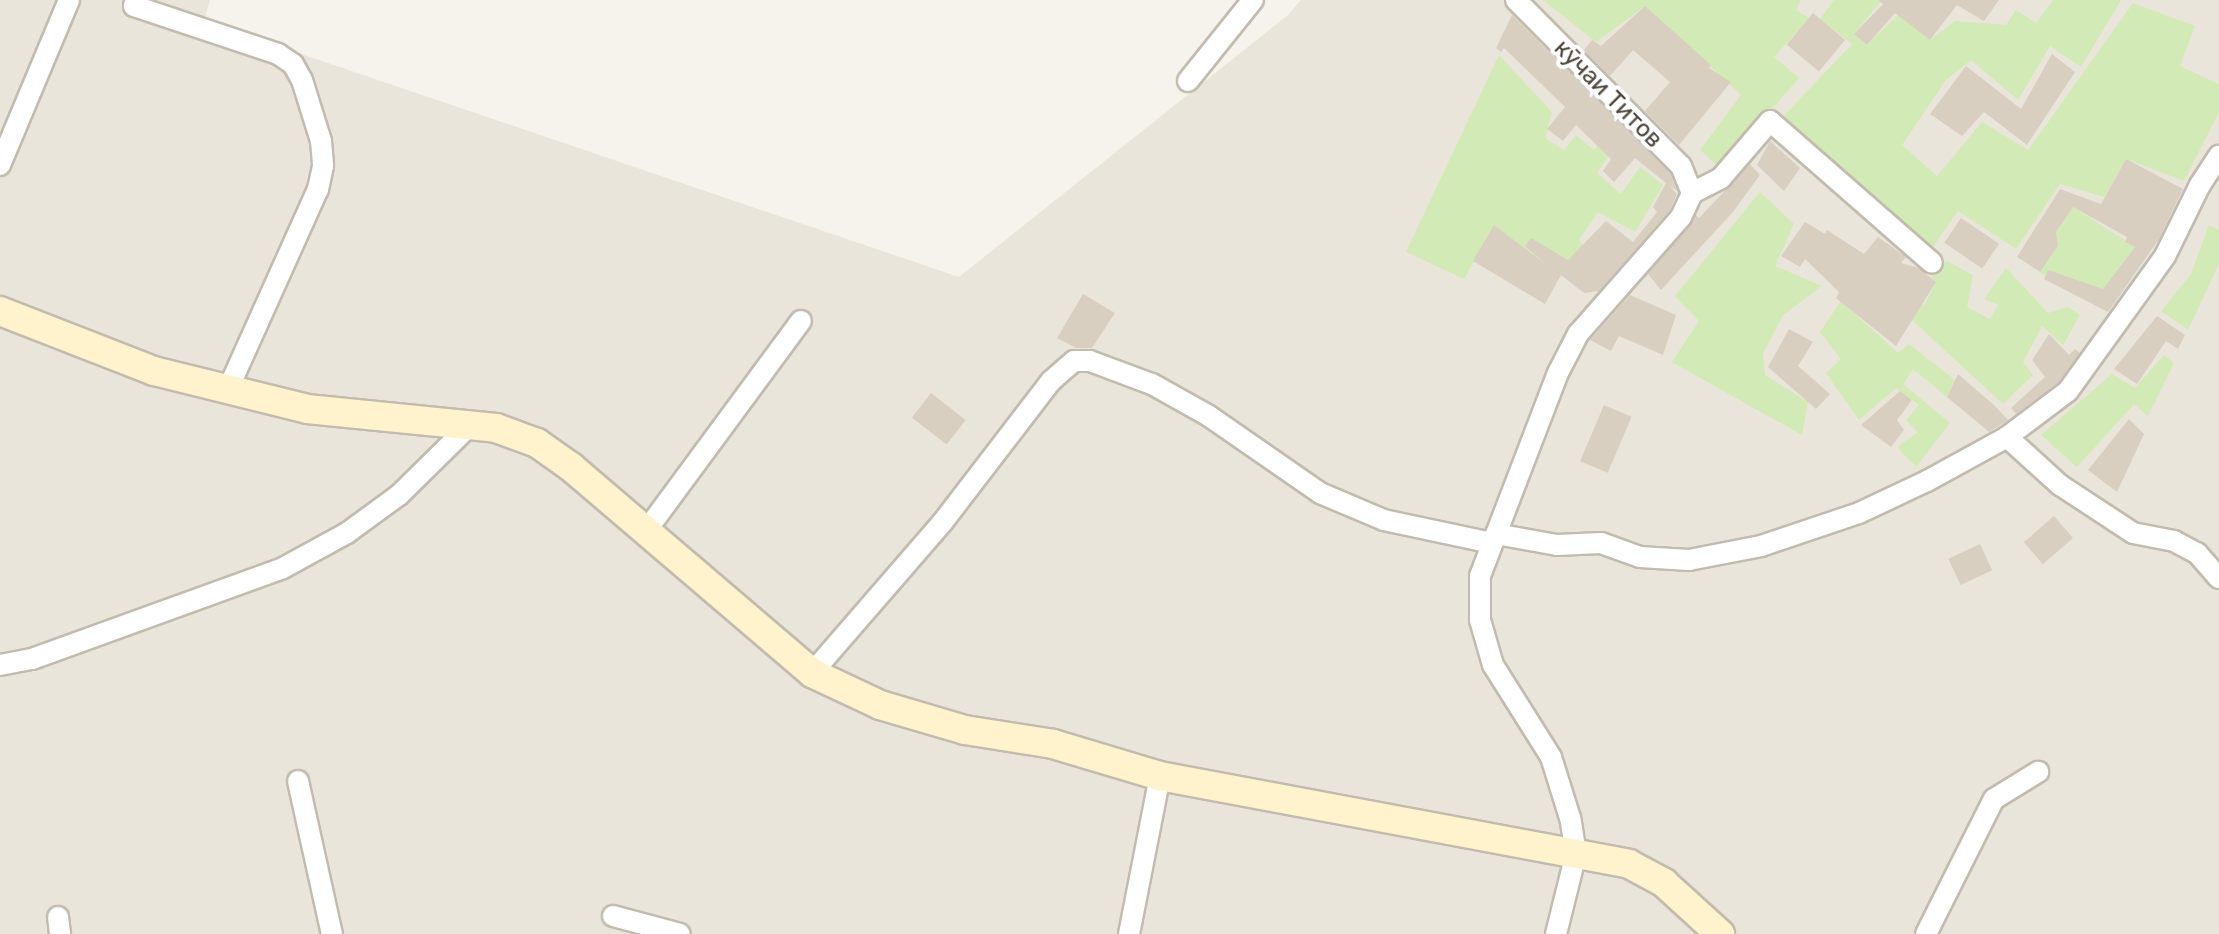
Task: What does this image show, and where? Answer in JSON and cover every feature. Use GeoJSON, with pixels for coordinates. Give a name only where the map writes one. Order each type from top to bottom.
{"type":"FeatureCollection","features":[{"type":"Feature","properties":{"kind":"street"},"geometry":{"type":"LineString","coordinates":[[0,165],[69,0]]}},
{"type":"Feature","properties":{"kind":"street"},"geometry":{"type":"LineString","coordinates":[[1188,81],[1253,0]]}},
{"type":"Feature","properties":{"kind":"street","name":"кӯчаи Титов"},"geometry":{"type":"LineString","coordinates":[[1516,0],[1681,166],[1692,193]]}},
{"type":"Feature","properties":{"kind":"street"},"geometry":{"type":"LineString","coordinates":[[130,2],[286,59],[302,80],[321,141],[323,166],[318,189],[228,389]]}},
{"type":"Feature","properties":{"kind":"street"},"geometry":{"type":"LineString","coordinates":[[1556,934],[1576,854],[1570,818],[1551,757],[1493,665],[1480,620],[1480,576],[1558,373],[1578,334],[1681,217],[1692,193],[1721,178],[1770,121],[1932,263]]}},
{"type":"Feature","properties":{"kind":"street"},"geometry":{"type":"LineString","coordinates":[[812,673],[942,523],[1051,381],[1074,361],[1090,361],[1152,384],[1209,416],[1333,498],[1384,520],[1557,545],[1601,543],[1640,557],[1689,560],[1738,551],[1859,513],[2007,437],[2068,391],[2122,320],[2165,256],[2200,185],[2219,156]]}},
{"type":"Feature","properties":{"kind":"street"},"geometry":{"type":"LineString","coordinates":[[0,311],[154,371],[307,409],[496,428],[537,443],[646,531],[812,673],[880,705],[965,730],[1053,744],[1160,776],[1629,864],[1664,883],[1720,934]]}},
{"type":"Feature","properties":{"kind":"street"},"geometry":{"type":"LineString","coordinates":[[646,531],[801,321]]}},
{"type":"Feature","properties":{"kind":"street"},"geometry":{"type":"LineString","coordinates":[[0,665],[32,659],[283,568],[347,533],[399,495],[470,425]]}},
{"type":"Feature","properties":{"kind":"street"},"geometry":{"type":"LineString","coordinates":[[2007,437],[2060,485],[2133,533],[2174,541],[2197,553],[2219,578]]}},
{"type":"Feature","properties":{"kind":"street"},"geometry":{"type":"LineString","coordinates":[[1926,934],[1994,799],[2038,772]]}},
{"type":"Feature","properties":{"kind":"street"},"geometry":{"type":"LineString","coordinates":[[1129,934],[1160,776]]}},
{"type":"Feature","properties":{"kind":"street"},"geometry":{"type":"LineString","coordinates":[[298,781],[332,934]]}},
{"type":"Feature","properties":{"kind":"street"},"geometry":{"type":"LineString","coordinates":[[613,916],[680,934]]}},
{"type":"Feature","properties":{"kind":"shaded area"},"geometry":{"type":"Polygon","coordinates":[[[0,0],[210,0],[204,21],[959,277],[1288,15],[1301,0],[2219,0],[2219,934],[0,934],[0,0]]]}},
{"type":"Feature","properties":{"kind":"green space"},"geometry":{"type":"Polygon","coordinates":[[[1543,0],[1801,0],[1796,10],[1809,18],[1774,57],[1799,78],[1720,168],[1700,150],[1741,95],[1645,6],[1596,42],[1543,0]]]}},
{"type":"Feature","properties":{"kind":"green space"},"geometry":{"type":"Polygon","coordinates":[[[1834,0],[1882,0],[1854,34],[1867,45],[1914,0],[1914,27],[1930,40],[1955,21],[2006,25],[2016,10],[2036,23],[2053,0],[2121,0],[2081,67],[2050,46],[2018,100],[1971,60],[1946,80],[1902,145],[1937,176],[1982,122],[2028,150],[2133,3],[2195,26],[2180,66],[2219,84],[2219,112],[2184,181],[2126,159],[2104,197],[2060,184],[2016,249],[1958,211],[1930,251],[1780,120],[1852,44],[1820,19],[1834,0]]]}},
{"type":"Feature","properties":{"kind":"green space"},"geometry":{"type":"Polygon","coordinates":[[[1499,55],[1552,112],[1545,138],[1564,150],[1576,135],[1594,150],[1602,138],[1613,149],[1597,173],[1621,194],[1640,167],[1663,185],[1635,232],[1598,212],[1579,240],[1591,255],[1582,268],[1556,253],[1547,265],[1494,225],[1464,279],[1406,252],[1499,55]]]}},
{"type":"Feature","properties":{"kind":"green space"},"geometry":{"type":"Polygon","coordinates":[[[1760,192],[1794,224],[1775,266],[1822,286],[1783,315],[1763,354],[1765,375],[1808,402],[1802,435],[1672,362],[1699,321],[1675,296],[1760,192]]]}},
{"type":"Feature","properties":{"kind":"green space"},"geometry":{"type":"Polygon","coordinates":[[[2073,207],[2135,247],[2103,289],[2071,278],[2062,288],[2040,272],[2058,246],[2056,232],[2073,207]]]}},
{"type":"Feature","properties":{"kind":"green space"},"geometry":{"type":"Polygon","coordinates":[[[2209,225],[2219,230],[2219,264],[2188,330],[2161,311],[2191,274],[2209,225]]]}},
{"type":"Feature","properties":{"kind":"green space"},"geometry":{"type":"Polygon","coordinates":[[[1947,261],[1973,275],[1967,307],[1990,319],[1998,305],[1984,299],[2006,268],[2048,313],[2068,307],[2080,315],[2063,345],[2042,326],[2023,362],[2033,375],[2003,404],[1913,321],[1858,278],[1909,290],[1924,306],[1936,282],[1926,270],[1947,261]]]}},
{"type":"Feature","properties":{"kind":"green space"},"geometry":{"type":"Polygon","coordinates":[[[1841,301],[1898,353],[1909,344],[1955,380],[1947,397],[1913,369],[1903,384],[1950,423],[1916,467],[1897,447],[1918,432],[1906,420],[1919,405],[1896,388],[1859,420],[1826,373],[1841,359],[1820,332],[1841,301]]]}},
{"type":"Feature","properties":{"kind":"green space"},"geometry":{"type":"Polygon","coordinates":[[[2164,355],[2174,363],[2148,416],[2134,404],[2077,467],[2041,435],[2112,374],[2135,388],[2164,355]]]}},
{"type":"Feature","properties":{"kind":"building"},"geometry":{"type":"Polygon","coordinates":[[[1878,0],[1999,0],[1984,21],[1957,5],[1930,40],[1895,13],[1867,45],[1854,34],[1883,4],[1878,0]]]}},
{"type":"Feature","properties":{"kind":"building"},"geometry":{"type":"Polygon","coordinates":[[[1645,6],[1711,65],[1709,68],[1731,82],[1679,145],[1645,111],[1670,82],[1633,50],[1610,76],[1584,50],[1592,40],[1601,46],[1645,6]]]}},
{"type":"Feature","properties":{"kind":"building"},"geometry":{"type":"Polygon","coordinates":[[[1813,13],[1845,40],[1819,71],[1787,44],[1813,13]]]}},
{"type":"Feature","properties":{"kind":"building"},"geometry":{"type":"Polygon","coordinates":[[[1512,15],[1670,173],[1677,191],[1669,185],[1677,194],[1670,210],[1599,291],[1584,293],[1561,275],[1545,304],[1473,261],[1494,225],[1547,265],[1525,246],[1531,238],[1568,260],[1606,221],[1633,242],[1657,212],[1653,207],[1666,183],[1635,158],[1614,182],[1603,171],[1611,159],[1576,125],[1563,141],[1547,129],[1565,107],[1504,48],[1501,52],[1496,48],[1512,15]]]}},
{"type":"Feature","properties":{"kind":"building"},"geometry":{"type":"Polygon","coordinates":[[[2052,54],[2075,72],[2027,145],[1984,112],[1962,136],[1930,114],[1966,66],[2021,109],[2052,54]]]}},
{"type":"Feature","properties":{"kind":"building"},"geometry":{"type":"Polygon","coordinates":[[[1770,141],[1800,168],[1784,191],[1757,165],[1770,141]]]}},
{"type":"Feature","properties":{"kind":"building"},"geometry":{"type":"Polygon","coordinates":[[[2126,159],[2183,189],[2159,239],[2108,312],[2044,279],[2048,270],[2103,289],[2135,247],[2125,242],[2127,237],[2073,207],[2056,232],[2058,246],[2040,272],[2017,257],[2060,189],[2101,204],[2126,159]]]}},
{"type":"Feature","properties":{"kind":"building"},"geometry":{"type":"Polygon","coordinates":[[[1750,164],[1760,175],[1732,213],[1661,290],[1648,274],[1696,215],[1699,218],[1750,164]]]}},
{"type":"Feature","properties":{"kind":"building"},"geometry":{"type":"Polygon","coordinates":[[[1961,218],[1999,244],[1982,269],[1944,243],[1961,218]]]}},
{"type":"Feature","properties":{"kind":"building"},"geometry":{"type":"Polygon","coordinates":[[[1805,222],[1825,234],[1827,230],[1864,254],[1878,237],[1906,257],[1901,263],[1918,268],[1936,282],[1896,346],[1836,298],[1839,292],[1805,259],[1800,267],[1781,256],[1805,222]]]}},
{"type":"Feature","properties":{"kind":"building"},"geometry":{"type":"Polygon","coordinates":[[[1083,294],[1115,313],[1092,348],[1076,348],[1057,338],[1083,294]]]}},
{"type":"Feature","properties":{"kind":"building"},"geometry":{"type":"Polygon","coordinates":[[[1630,295],[1676,315],[1663,355],[1619,336],[1611,351],[1590,340],[1630,295]]]}},
{"type":"Feature","properties":{"kind":"building"},"geometry":{"type":"Polygon","coordinates":[[[2157,316],[2185,335],[2178,349],[2166,341],[2137,384],[2114,369],[2157,316]]]}},
{"type":"Feature","properties":{"kind":"building"},"geometry":{"type":"Polygon","coordinates":[[[1789,329],[1813,342],[1798,366],[1830,394],[1816,409],[1768,367],[1789,329]]]}},
{"type":"Feature","properties":{"kind":"building"},"geometry":{"type":"Polygon","coordinates":[[[2049,334],[2069,355],[2075,349],[2080,353],[2059,382],[2016,414],[2011,408],[2045,377],[2032,360],[2049,334]]]}},
{"type":"Feature","properties":{"kind":"building"},"geometry":{"type":"Polygon","coordinates":[[[1958,374],[2008,420],[1989,432],[1947,397],[1958,374]]]}},
{"type":"Feature","properties":{"kind":"building"},"geometry":{"type":"Polygon","coordinates":[[[1900,391],[1912,400],[1897,420],[1904,430],[1891,447],[1861,425],[1900,391]]]}},
{"type":"Feature","properties":{"kind":"building"},"geometry":{"type":"Polygon","coordinates":[[[931,393],[966,420],[947,445],[912,417],[931,393]]]}},
{"type":"Feature","properties":{"kind":"building"},"geometry":{"type":"Polygon","coordinates":[[[1604,405],[1632,417],[1608,473],[1580,461],[1604,405]]]}},
{"type":"Feature","properties":{"kind":"building"},"geometry":{"type":"Polygon","coordinates":[[[2129,419],[2144,434],[2117,492],[2088,470],[2129,419]]]}},
{"type":"Feature","properties":{"kind":"building"},"geometry":{"type":"Polygon","coordinates":[[[2054,516],[2073,538],[2043,564],[2024,542],[2054,516]]]}},
{"type":"Feature","properties":{"kind":"building"},"geometry":{"type":"Polygon","coordinates":[[[1980,544],[1992,570],[1961,585],[1948,559],[1980,544]]]}}]}
